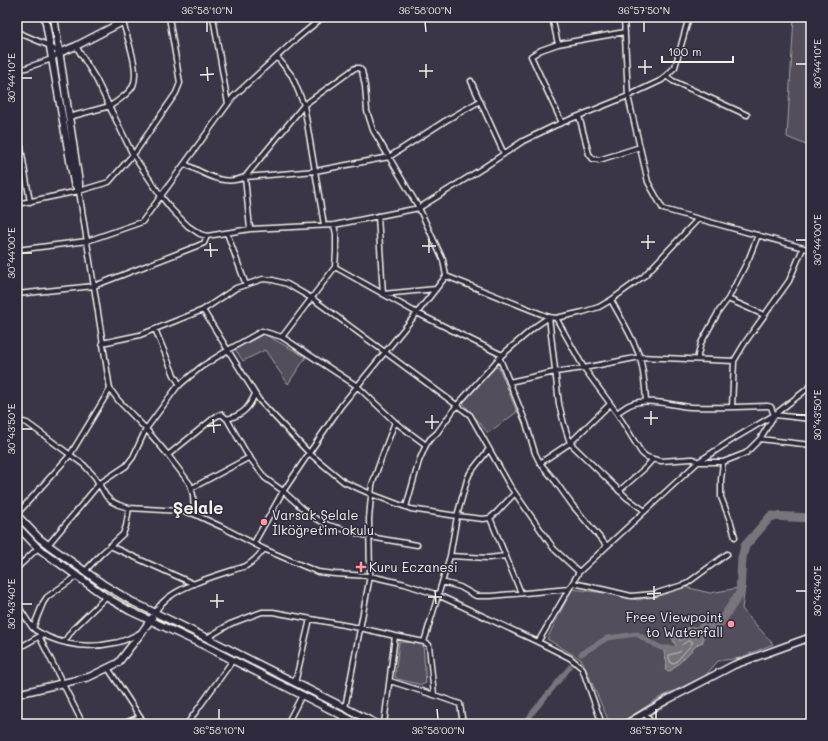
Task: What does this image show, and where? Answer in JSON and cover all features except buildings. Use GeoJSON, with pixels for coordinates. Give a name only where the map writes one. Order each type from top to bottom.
{"type":"FeatureCollection","features":[{"type":"Feature","properties":{"kind":"street"},"geometry":{"type":"LineString","coordinates":[[45,17],[74,183],[79,190]]}},
{"type":"Feature","properties":{"kind":"street"},"geometry":{"type":"LineString","coordinates":[[54,17],[110,388],[118,400],[146,429],[168,455],[190,484],[193,495],[194,514]]}},
{"type":"Feature","properties":{"kind":"street"},"geometry":{"type":"LineString","coordinates":[[17,70],[52,59],[59,53],[76,46],[132,17]]}},
{"type":"Feature","properties":{"kind":"street"},"geometry":{"type":"LineString","coordinates":[[17,204],[109,182],[133,155],[176,93],[180,83],[169,17]]}},
{"type":"Feature","properties":{"kind":"street"},"geometry":{"type":"LineString","coordinates":[[213,17],[228,104]]}},
{"type":"Feature","properties":{"kind":"street"},"geometry":{"type":"LineString","coordinates":[[314,17],[322,18]]}},
{"type":"Feature","properties":{"kind":"street"},"geometry":{"type":"LineString","coordinates":[[552,17],[558,44]]}},
{"type":"Feature","properties":{"kind":"street"},"geometry":{"type":"LineString","coordinates":[[624,17],[628,96],[648,182],[663,209],[811,250]]}},
{"type":"Feature","properties":{"kind":"street"},"geometry":{"type":"LineString","coordinates":[[76,46],[96,79],[133,155],[161,196],[188,226],[200,234],[207,236],[250,229],[334,225],[419,208],[523,141],[662,80],[675,67],[689,17]]}},
{"type":"Feature","properties":{"kind":"street"},"geometry":{"type":"LineString","coordinates":[[17,250],[87,240],[142,222],[233,97],[294,41],[322,18]]}},
{"type":"Feature","properties":{"kind":"street"},"geometry":{"type":"LineString","coordinates":[[69,118],[115,104],[129,91],[132,86],[134,80],[133,56],[123,22]]}},
{"type":"Feature","properties":{"kind":"street"},"geometry":{"type":"LineString","coordinates":[[17,32],[50,46],[59,53]]}},
{"type":"Feature","properties":{"kind":"street"},"geometry":{"type":"LineString","coordinates":[[562,123],[531,56],[540,50],[558,44],[625,32]]}},
{"type":"Feature","properties":{"kind":"street"},"geometry":{"type":"LineString","coordinates":[[277,57],[292,76],[304,105],[324,225]]}},
{"type":"Feature","properties":{"kind":"street"},"geometry":{"type":"LineString","coordinates":[[185,164],[214,179],[240,180],[245,177],[304,105],[355,68],[359,68],[362,71],[367,112],[373,130],[419,208],[443,260],[446,276],[341,406],[284,491],[254,543]]}},
{"type":"Feature","properties":{"kind":"street"},"geometry":{"type":"LineString","coordinates":[[666,76],[673,81],[747,115]]}},
{"type":"Feature","properties":{"kind":"street"},"geometry":{"type":"LineString","coordinates":[[471,81],[504,154]]}},
{"type":"Feature","properties":{"kind":"street"},"geometry":{"type":"LineString","coordinates":[[245,177],[315,171],[389,158],[445,121],[480,101]]}},
{"type":"Feature","properties":{"kind":"street"},"geometry":{"type":"LineString","coordinates":[[579,116],[589,154],[593,159],[599,160],[640,147]]}},
{"type":"Feature","properties":{"kind":"street"},"geometry":{"type":"LineString","coordinates":[[17,124],[30,202]]}},
{"type":"Feature","properties":{"kind":"street"},"geometry":{"type":"LineString","coordinates":[[245,177],[250,229]]}},
{"type":"Feature","properties":{"kind":"street"},"geometry":{"type":"LineString","coordinates":[[378,216],[383,294]]}},
{"type":"Feature","properties":{"kind":"street"},"geometry":{"type":"LineString","coordinates":[[446,276],[549,317],[556,318],[583,312],[599,307],[611,300],[644,276],[698,218]]}},
{"type":"Feature","properties":{"kind":"street"},"geometry":{"type":"LineString","coordinates":[[282,337],[334,267],[336,234],[334,225]]}},
{"type":"Feature","properties":{"kind":"street"},"geometry":{"type":"LineString","coordinates":[[227,233],[246,285]]}},
{"type":"Feature","properties":{"kind":"street"},"geometry":{"type":"LineString","coordinates":[[698,359],[701,343],[719,311],[728,299],[749,258],[758,235]]}},
{"type":"Feature","properties":{"kind":"street"},"geometry":{"type":"LineString","coordinates":[[17,294],[94,286],[197,246],[204,242],[207,236]]}},
{"type":"Feature","properties":{"kind":"street"},"geometry":{"type":"LineString","coordinates":[[732,407],[734,361],[746,341],[789,281],[803,248]]}},
{"type":"Feature","properties":{"kind":"street"},"geometry":{"type":"LineString","coordinates":[[334,267],[501,357],[535,453],[540,463],[573,506],[607,546]]}},
{"type":"Feature","properties":{"kind":"street"},"geometry":{"type":"LineString","coordinates":[[102,343],[140,335],[203,310],[236,288],[263,279],[288,284],[311,298],[470,415],[515,493],[554,549],[579,572]]}},
{"type":"Feature","properties":{"kind":"street"},"geometry":{"type":"LineString","coordinates":[[383,294],[436,289]]}},
{"type":"Feature","properties":{"kind":"street"},"geometry":{"type":"LineString","coordinates":[[728,299],[764,315]]}},
{"type":"Feature","properties":{"kind":"street"},"geometry":{"type":"LineString","coordinates":[[611,300],[640,357],[645,384],[646,401]]}},
{"type":"Feature","properties":{"kind":"street"},"geometry":{"type":"LineString","coordinates":[[203,310],[254,394],[309,453],[344,482],[412,509],[483,519],[490,518],[515,493]]}},
{"type":"Feature","properties":{"kind":"street"},"geometry":{"type":"LineString","coordinates":[[406,507],[419,461],[430,439],[437,433],[457,405],[501,357],[536,326],[549,317]]}},
{"type":"Feature","properties":{"kind":"street"},"geometry":{"type":"LineString","coordinates":[[549,317],[560,404],[570,443],[619,491],[645,511]]}},
{"type":"Feature","properties":{"kind":"street"},"geometry":{"type":"LineString","coordinates":[[556,318],[584,368],[617,413],[641,452],[647,457],[661,461],[691,459],[698,462],[723,462],[746,453],[760,439],[774,415]]}},
{"type":"Feature","properties":{"kind":"street"},"geometry":{"type":"LineString","coordinates":[[155,329],[174,375],[180,385]]}},
{"type":"Feature","properties":{"kind":"street"},"geometry":{"type":"LineString","coordinates":[[48,545],[99,484],[126,466],[133,457],[146,429],[177,387],[201,367],[262,331],[282,337],[357,386],[395,422],[426,445]]}},
{"type":"Feature","properties":{"kind":"street"},"geometry":{"type":"LineString","coordinates":[[509,382],[640,357],[734,361]]}},
{"type":"Feature","properties":{"kind":"street"},"geometry":{"type":"LineString","coordinates":[[538,642],[579,572],[698,462],[774,415],[811,385]]}},
{"type":"Feature","properties":{"kind":"street"},"geometry":{"type":"LineString","coordinates":[[110,388],[70,455],[17,514],[39,538],[122,596],[377,724]]}},
{"type":"Feature","properties":{"kind":"street"},"geometry":{"type":"LineString","coordinates":[[806,390],[811,391]]}},
{"type":"Feature","properties":{"kind":"street"},"geometry":{"type":"LineString","coordinates":[[227,419],[240,415],[247,409],[251,404],[254,394]]}},
{"type":"Feature","properties":{"kind":"street"},"geometry":{"type":"LineString","coordinates":[[617,413],[632,403],[646,401],[690,407],[768,406],[774,415]]}},
{"type":"Feature","properties":{"kind":"street"},"geometry":{"type":"LineString","coordinates":[[540,463],[570,443],[610,404]]}},
{"type":"Feature","properties":{"kind":"street"},"geometry":{"type":"LineString","coordinates":[[168,455],[215,417],[221,414],[227,419],[250,457],[265,478],[284,491],[311,516],[328,524],[370,537],[417,545]]}},
{"type":"Feature","properties":{"kind":"street"},"geometry":{"type":"LineString","coordinates":[[774,415],[811,419]]}},
{"type":"Feature","properties":{"kind":"street"},"geometry":{"type":"LineString","coordinates":[[17,420],[27,423],[84,465],[95,477],[106,496],[118,505],[129,508],[181,511],[194,514],[300,565],[318,572],[370,576],[405,584],[438,595],[570,658],[582,668],[602,724]]}},
{"type":"Feature","properties":{"kind":"street"},"geometry":{"type":"LineString","coordinates":[[345,708],[370,576],[369,519],[373,482],[395,422]]}},
{"type":"Feature","properties":{"kind":"street"},"geometry":{"type":"LineString","coordinates":[[760,439],[811,445]]}},
{"type":"Feature","properties":{"kind":"street"},"geometry":{"type":"LineString","coordinates":[[424,642],[450,556],[457,516],[467,480],[470,472],[489,450]]}},
{"type":"Feature","properties":{"kind":"street"},"geometry":{"type":"LineString","coordinates":[[192,488],[250,457]]}},
{"type":"Feature","properties":{"kind":"street"},"geometry":{"type":"LineString","coordinates":[[619,491],[653,459]]}},
{"type":"Feature","properties":{"kind":"street"},"geometry":{"type":"LineString","coordinates":[[723,462],[721,497],[735,537]]}},
{"type":"Feature","properties":{"kind":"street"},"geometry":{"type":"LineString","coordinates":[[85,571],[123,534],[129,508]]}},
{"type":"Feature","properties":{"kind":"street"},"geometry":{"type":"LineString","coordinates":[[490,518],[522,594]]}},
{"type":"Feature","properties":{"kind":"street"},"geometry":{"type":"LineString","coordinates":[[17,526],[38,548],[106,597],[359,724]]}},
{"type":"Feature","properties":{"kind":"street"},"geometry":{"type":"LineString","coordinates":[[110,546],[194,584]]}},
{"type":"Feature","properties":{"kind":"street"},"geometry":{"type":"LineString","coordinates":[[17,568],[38,548]]}},
{"type":"Feature","properties":{"kind":"street"},"geometry":{"type":"LineString","coordinates":[[17,694],[89,677],[118,663],[142,632],[161,603],[173,594],[194,584],[246,566],[259,556],[264,548]]}},
{"type":"Feature","properties":{"kind":"street"},"geometry":{"type":"LineString","coordinates":[[572,583],[631,596],[654,594],[686,584],[727,554]]}},
{"type":"Feature","properties":{"kind":"street"},"geometry":{"type":"LineString","coordinates":[[450,556],[488,558],[506,556]]}},
{"type":"Feature","properties":{"kind":"street"},"geometry":{"type":"LineString","coordinates":[[33,628],[47,597],[77,576]]}},
{"type":"Feature","properties":{"kind":"street"},"geometry":{"type":"LineString","coordinates":[[442,582],[460,587],[476,596],[522,594],[569,589]]}},
{"type":"Feature","properties":{"kind":"street"},"geometry":{"type":"LineString","coordinates":[[64,642],[73,630],[106,597]]}},
{"type":"Feature","properties":{"kind":"street"},"geometry":{"type":"LineString","coordinates":[[17,604],[33,628],[40,635],[62,684],[83,724]]}},
{"type":"Feature","properties":{"kind":"street"},"geometry":{"type":"LineString","coordinates":[[207,638],[230,624],[262,612],[273,612],[360,628],[424,642],[429,645],[434,695]]}},
{"type":"Feature","properties":{"kind":"street"},"geometry":{"type":"LineString","coordinates":[[295,683],[310,619]]}},
{"type":"Feature","properties":{"kind":"street"},"geometry":{"type":"LineString","coordinates":[[17,649],[40,635],[77,645],[89,646],[115,643],[142,632]]}},
{"type":"Feature","properties":{"kind":"street"},"geometry":{"type":"LineString","coordinates":[[384,724],[395,636]]}},
{"type":"Feature","properties":{"kind":"street"},"geometry":{"type":"LineString","coordinates":[[626,724],[667,700],[734,665],[811,637]]}},
{"type":"Feature","properties":{"kind":"street"},"geometry":{"type":"LineString","coordinates":[[186,724],[233,660]]}},
{"type":"Feature","properties":{"kind":"street"},"geometry":{"type":"LineString","coordinates":[[108,668],[146,724]]}},
{"type":"Feature","properties":{"kind":"street"},"geometry":{"type":"LineString","coordinates":[[390,681],[460,704],[463,724]]}},
{"type":"Feature","properties":{"kind":"street"},"geometry":{"type":"LineString","coordinates":[[287,724],[302,695]]}},
{"type":"Feature","properties":{"kind":"street"},"geometry":{"type":"LineString","coordinates":[[644,713],[653,724]]}},
{"type":"Feature","properties":{"kind":"street"},"geometry":{"type":"LineString","coordinates":[[17,716],[21,724]]}},
{"type":"Feature","properties":{"kind":"street"},"geometry":{"type":"LineString","coordinates":[[122,724],[140,716]]}},
{"type":"Feature","properties":{"kind":"street"},"geometry":{"type":"LineString","coordinates":[[341,724],[343,716]]}},
{"type":"Feature","properties":{"kind":"shaded area"},"geometry":{"type":"Polygon","coordinates":[[[794,17],[811,17],[811,147],[787,137],[794,17]]]}},
{"type":"Feature","properties":{"kind":"shaded area"},"geometry":{"type":"Polygon","coordinates":[[[264,334],[306,357],[288,384],[265,350],[243,361],[235,349],[264,334]]]}},
{"type":"Feature","properties":{"kind":"shaded area"},"geometry":{"type":"Polygon","coordinates":[[[496,367],[499,368],[517,412],[488,433],[463,403],[496,367]]]}},
{"type":"Feature","properties":{"kind":"shaded area"},"geometry":{"type":"Polygon","coordinates":[[[685,587],[710,593],[745,587],[742,609],[773,644],[740,658],[718,661],[705,676],[659,698],[621,723],[609,722],[582,660],[547,639],[572,589],[605,593],[638,600],[685,587]]]}},
{"type":"Feature","properties":{"kind":"shaded area"},"geometry":{"type":"Polygon","coordinates":[[[399,642],[423,643],[426,683],[422,685],[395,677],[399,642]]]}},
{"type":"Feature","properties":{"kind":"water"},"geometry":{"type":"Polygon","coordinates":[[[704,618],[709,621],[709,628],[703,631],[703,642],[698,644],[673,669],[670,671],[665,670],[667,664],[663,648],[671,650],[677,648],[672,638],[674,634],[679,633],[680,641],[689,635],[692,637],[695,636],[686,628],[697,627],[701,624],[704,618]]]}},
{"type":"Feature","properties":{"kind":"waterway"},"geometry":{"type":"LineString","coordinates":[[700,632],[701,629],[709,628],[720,623],[740,593],[742,558],[745,546],[771,516],[811,518]]}},
{"type":"Feature","properties":{"kind":"waterway"},"geometry":{"type":"LineString","coordinates":[[581,654],[607,638],[637,634],[650,642]]}},
{"type":"Feature","properties":{"kind":"waterway"},"geometry":{"type":"LineString","coordinates":[[654,644],[661,648],[684,648]]}},
{"type":"Feature","properties":{"kind":"waterway"},"geometry":{"type":"LineString","coordinates":[[525,724],[570,667]]}},
{"type":"Feature","properties":{"kind":"place","name":"Varsak Şelale İlköğretim okulu"},"geometry":{"type":"Point","coordinates":[264,522]}},
{"type":"Feature","properties":{"kind":"place","name":"Kuru Eczanesi"},"geometry":{"type":"Point","coordinates":[361,567]}},
{"type":"Feature","properties":{"kind":"place","name":"Free Viewpoint to Waterfall"},"geometry":{"type":"Point","coordinates":[731,624]}},
{"type":"Feature","properties":{"kind":"district","name":"Şelale"},"geometry":{"type":"Point","coordinates":[198,508]}}]}
